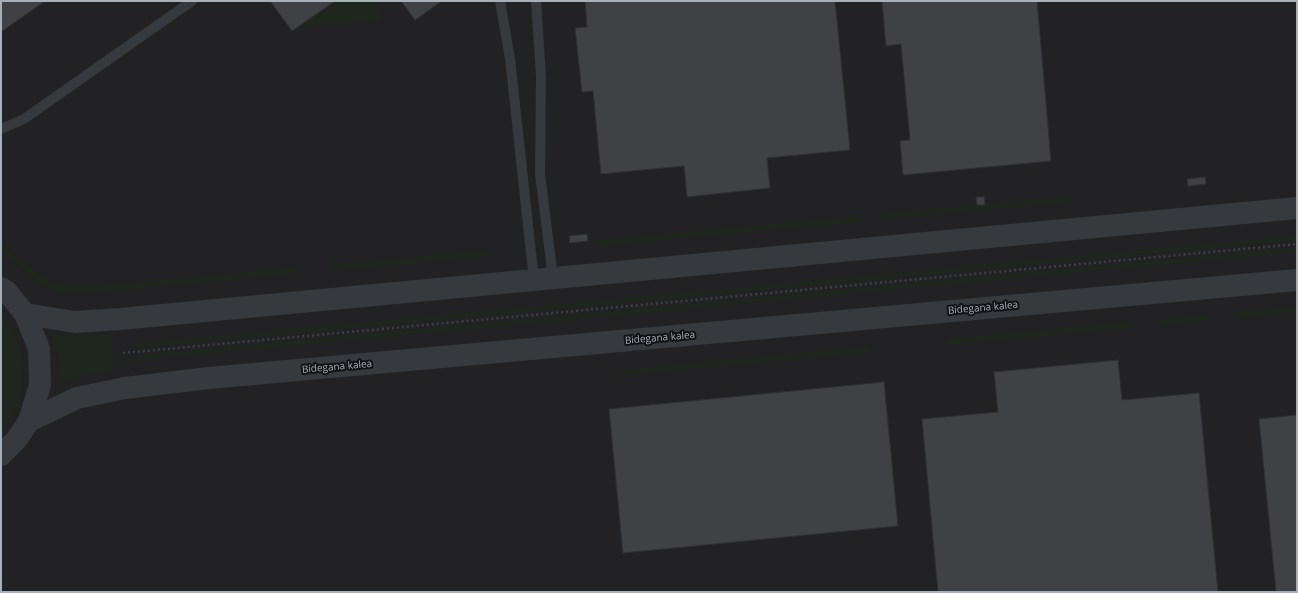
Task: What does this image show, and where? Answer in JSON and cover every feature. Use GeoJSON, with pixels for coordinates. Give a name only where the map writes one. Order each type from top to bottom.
{"type":"FeatureCollection","features":[{"type":"Feature","properties":{"kind":"street"},"geometry":{"type":"LineString","coordinates":[[25,314],[75,322],[1297,208]]}},
{"type":"Feature","properties":{"kind":"street","name":"Bidegana kalea"},"geometry":{"type":"LineString","coordinates":[[29,421],[77,398],[125,388],[224,377],[1297,280]]}},
{"type":"Feature","properties":{"kind":"street"},"geometry":{"type":"LineString","coordinates":[[1,288],[7,292],[25,314],[39,349],[40,385],[29,421],[17,439],[1,455]]}},
{"type":"Feature","properties":{"kind":"lane"},"geometry":{"type":"LineString","coordinates":[[1,130],[24,119],[192,1]]}},
{"type":"Feature","properties":{"kind":"lane"},"geometry":{"type":"LineString","coordinates":[[500,1],[543,279]]}},
{"type":"Feature","properties":{"kind":"lane"},"geometry":{"type":"LineString","coordinates":[[536,1],[541,76],[540,174],[543,279]]}},
{"type":"Feature","properties":{"kind":"path"},"geometry":{"type":"LineString","coordinates":[[123,353],[1297,244]]}},
{"type":"Feature","properties":{"kind":"shaded area"},"geometry":{"type":"Polygon","coordinates":[[[1,1],[1297,1],[1297,592],[1,592],[1,1]]]}},
{"type":"Feature","properties":{"kind":"shaded area"},"geometry":{"type":"Polygon","coordinates":[[[335,1],[380,1],[380,21],[298,27],[335,1]]]}},
{"type":"Feature","properties":{"kind":"shaded area"},"geometry":{"type":"Polygon","coordinates":[[[1070,197],[1070,202],[881,219],[880,214],[1070,197]]]}},
{"type":"Feature","properties":{"kind":"shaded area"},"geometry":{"type":"Polygon","coordinates":[[[858,216],[859,222],[596,246],[595,241],[858,216]]]}},
{"type":"Feature","properties":{"kind":"shaded area"},"geometry":{"type":"Polygon","coordinates":[[[1297,236],[1297,240],[135,348],[135,344],[1297,236]]]}},
{"type":"Feature","properties":{"kind":"shaded area"},"geometry":{"type":"Polygon","coordinates":[[[1,245],[49,282],[68,287],[97,286],[294,268],[295,274],[81,294],[63,293],[50,289],[38,282],[1,252],[1,245]]]}},
{"type":"Feature","properties":{"kind":"shaded area"},"geometry":{"type":"Polygon","coordinates":[[[1297,248],[1297,252],[136,360],[136,356],[1297,248]]]}},
{"type":"Feature","properties":{"kind":"shaded area"},"geometry":{"type":"Polygon","coordinates":[[[488,250],[488,256],[334,271],[333,265],[488,250]]]}},
{"type":"Feature","properties":{"kind":"shaded area"},"geometry":{"type":"Polygon","coordinates":[[[1297,307],[1297,312],[1238,318],[1238,312],[1297,307]]]}},
{"type":"Feature","properties":{"kind":"shaded area"},"geometry":{"type":"Polygon","coordinates":[[[1,314],[13,330],[23,360],[21,392],[9,421],[1,430],[1,314]]]}},
{"type":"Feature","properties":{"kind":"shaded area"},"geometry":{"type":"Polygon","coordinates":[[[1209,315],[1210,320],[1161,325],[1161,320],[1209,315]]]}},
{"type":"Feature","properties":{"kind":"shaded area"},"geometry":{"type":"Polygon","coordinates":[[[1130,322],[1130,328],[947,345],[947,339],[1130,322]]]}},
{"type":"Feature","properties":{"kind":"shaded area"},"geometry":{"type":"Polygon","coordinates":[[[111,333],[115,373],[85,375],[57,384],[59,359],[51,334],[73,337],[111,333]]]}},
{"type":"Feature","properties":{"kind":"shaded area"},"geometry":{"type":"Polygon","coordinates":[[[869,347],[870,352],[620,376],[621,370],[869,347]]]}},
{"type":"Feature","properties":{"kind":"building"},"geometry":{"type":"Polygon","coordinates":[[[1,1],[45,1],[1,32],[1,1]]]}},
{"type":"Feature","properties":{"kind":"building"},"geometry":{"type":"Polygon","coordinates":[[[270,1],[335,1],[292,31],[270,1]]]}},
{"type":"Feature","properties":{"kind":"building"},"geometry":{"type":"Polygon","coordinates":[[[401,1],[442,1],[415,20],[401,1]]]}},
{"type":"Feature","properties":{"kind":"building"},"geometry":{"type":"Polygon","coordinates":[[[585,1],[835,1],[850,150],[767,158],[770,188],[687,197],[684,166],[601,174],[593,91],[582,92],[575,28],[587,27],[585,1]]]}},
{"type":"Feature","properties":{"kind":"building"},"geometry":{"type":"Polygon","coordinates":[[[882,1],[1037,1],[1051,161],[903,175],[900,141],[910,140],[901,44],[886,46],[882,1]]]}},
{"type":"Feature","properties":{"kind":"building"},"geometry":{"type":"Polygon","coordinates":[[[1205,177],[1206,184],[1188,186],[1187,179],[1205,177]]]}},
{"type":"Feature","properties":{"kind":"building"},"geometry":{"type":"Polygon","coordinates":[[[976,197],[984,197],[985,205],[977,205],[976,197]]]}},
{"type":"Feature","properties":{"kind":"building"},"geometry":{"type":"Polygon","coordinates":[[[587,234],[588,241],[570,243],[569,236],[587,234]]]}},
{"type":"Feature","properties":{"kind":"building"},"geometry":{"type":"Polygon","coordinates":[[[1118,360],[1122,400],[1199,393],[1218,592],[938,592],[922,419],[998,412],[994,372],[1118,360]]]}},
{"type":"Feature","properties":{"kind":"building"},"geometry":{"type":"Polygon","coordinates":[[[884,382],[898,526],[623,553],[609,409],[884,382]]]}},
{"type":"Feature","properties":{"kind":"building"},"geometry":{"type":"Polygon","coordinates":[[[1297,415],[1297,592],[1276,592],[1259,419],[1297,415]]]}}]}
